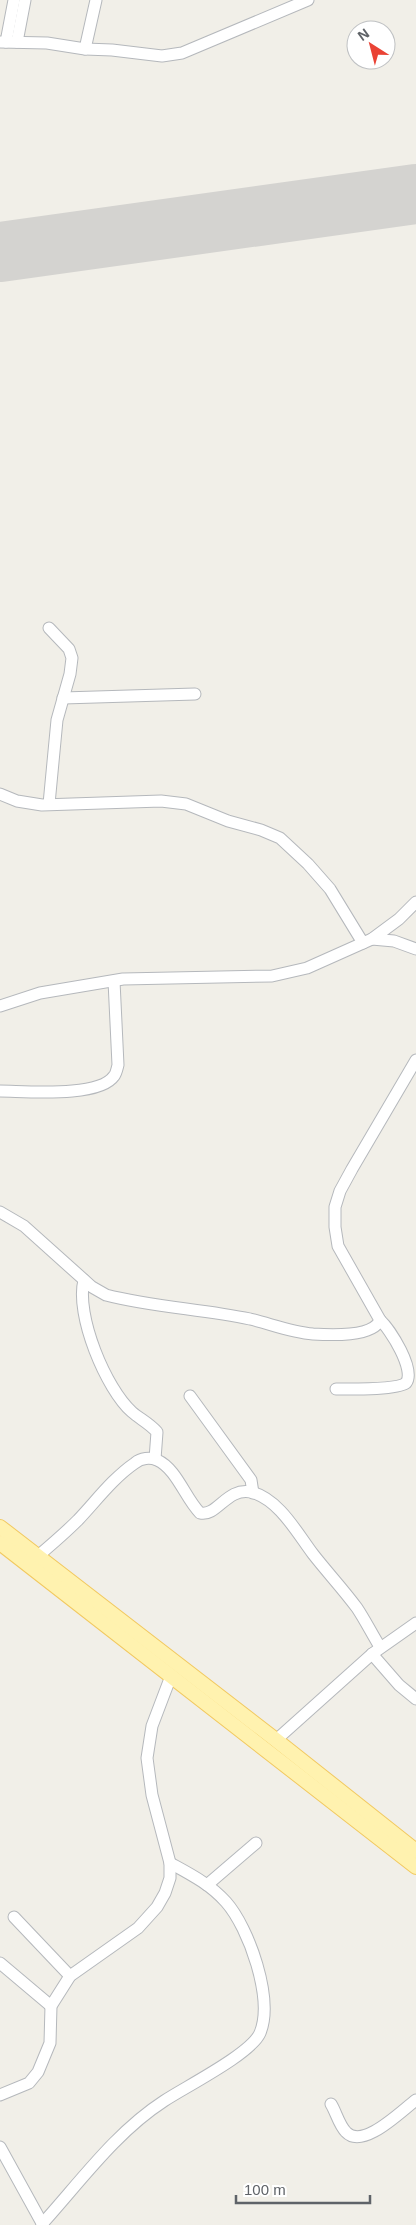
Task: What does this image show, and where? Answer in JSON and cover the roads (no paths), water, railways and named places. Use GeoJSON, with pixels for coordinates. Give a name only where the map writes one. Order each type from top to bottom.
{"type":"FeatureCollection","features":[{"type":"Feature","properties":{"kind":"main road"},"geometry":{"type":"LineString","coordinates":[[0,1527],[276,1740],[416,1851]]}},
{"type":"Feature","properties":{"kind":"main road"},"geometry":{"type":"LineString","coordinates":[[0,1543],[416,1867]]}},
{"type":"Feature","properties":{"kind":"street"},"geometry":{"type":"LineString","coordinates":[[8,42],[14,0]]}},
{"type":"Feature","properties":{"kind":"street"},"geometry":{"type":"LineString","coordinates":[[8,42],[25,0]]}},
{"type":"Feature","properties":{"kind":"street"},"geometry":{"type":"LineString","coordinates":[[85,50],[96,0]]}},
{"type":"Feature","properties":{"kind":"street"},"geometry":{"type":"LineString","coordinates":[[8,42],[47,43],[85,50],[112,50],[162,56],[182,53],[308,0]]}},
{"type":"Feature","properties":{"kind":"street"},"geometry":{"type":"LineString","coordinates":[[48,804],[57,720],[70,674],[72,658],[68,649],[49,628]]}},
{"type":"Feature","properties":{"kind":"street"},"geometry":{"type":"LineString","coordinates":[[63,698],[195,694]]}},
{"type":"Feature","properties":{"kind":"street"},"geometry":{"type":"LineString","coordinates":[[0,794],[17,801],[48,804],[161,801],[186,804],[228,821],[262,830],[280,838],[308,864],[330,889],[368,941]]}},
{"type":"Feature","properties":{"kind":"street"},"geometry":{"type":"LineString","coordinates":[[0,1006],[40,994],[114,981],[272,976],[307,968],[368,941],[399,919],[416,902]]}},
{"type":"Feature","properties":{"kind":"street"},"geometry":{"type":"LineString","coordinates":[[368,941],[394,941],[416,949]]}},
{"type":"Feature","properties":{"kind":"street"},"geometry":{"type":"LineString","coordinates":[[0,1091],[63,1091],[95,1088],[108,1082],[115,1076],[118,1065],[114,981]]}},
{"type":"Feature","properties":{"kind":"street"},"geometry":{"type":"LineString","coordinates":[[336,1390],[388,1388],[406,1384],[410,1378],[411,1368],[406,1356],[391,1331],[380,1320],[338,1246],[335,1227],[335,1207],[340,1191],[352,1169],[416,1060]]}},
{"type":"Feature","properties":{"kind":"street"},"geometry":{"type":"LineString","coordinates":[[0,1212],[24,1226],[84,1280],[106,1295],[123,1300],[250,1319],[312,1334],[339,1335],[370,1330],[378,1326],[380,1320]]}},
{"type":"Feature","properties":{"kind":"street"},"geometry":{"type":"LineString","coordinates":[[84,1280],[81,1293],[82,1306],[97,1355],[108,1378],[126,1406],[157,1432],[155,1459]]}},
{"type":"Feature","properties":{"kind":"street"},"geometry":{"type":"LineString","coordinates":[[190,1396],[251,1480],[253,1493]]}},
{"type":"Feature","properties":{"kind":"street"},"geometry":{"type":"LineString","coordinates":[[38,1556],[135,1462],[145,1458],[155,1459],[164,1464],[194,1507],[204,1514],[234,1494],[253,1493],[273,1506],[293,1526],[357,1608],[376,1651],[400,1685],[416,1699]]}},
{"type":"Feature","properties":{"kind":"street"},"geometry":{"type":"LineString","coordinates":[[276,1740],[376,1651],[416,1623]]}},
{"type":"Feature","properties":{"kind":"street"},"geometry":{"type":"LineString","coordinates":[[0,2095],[29,2083],[38,2072],[50,2043],[51,2006],[70,1976],[126,1937],[148,1918],[165,1892],[170,1878],[170,1864],[152,1795],[147,1758],[152,1726],[171,1676]]}},
{"type":"Feature","properties":{"kind":"street"},"geometry":{"type":"LineString","coordinates":[[207,1885],[256,1844]]}},
{"type":"Feature","properties":{"kind":"street"},"geometry":{"type":"LineString","coordinates":[[0,2147],[43,2225],[127,2130],[163,2102],[242,2052],[260,2033],[264,1988],[241,1925],[232,1910],[207,1885],[170,1864]]}},
{"type":"Feature","properties":{"kind":"street"},"geometry":{"type":"LineString","coordinates":[[14,1917],[70,1976]]}},
{"type":"Feature","properties":{"kind":"street"},"geometry":{"type":"LineString","coordinates":[[0,1963],[51,2006]]}},
{"type":"Feature","properties":{"kind":"street"},"geometry":{"type":"LineString","coordinates":[[331,2104],[344,2130],[351,2136],[360,2138],[375,2131],[416,2100]]}}]}
